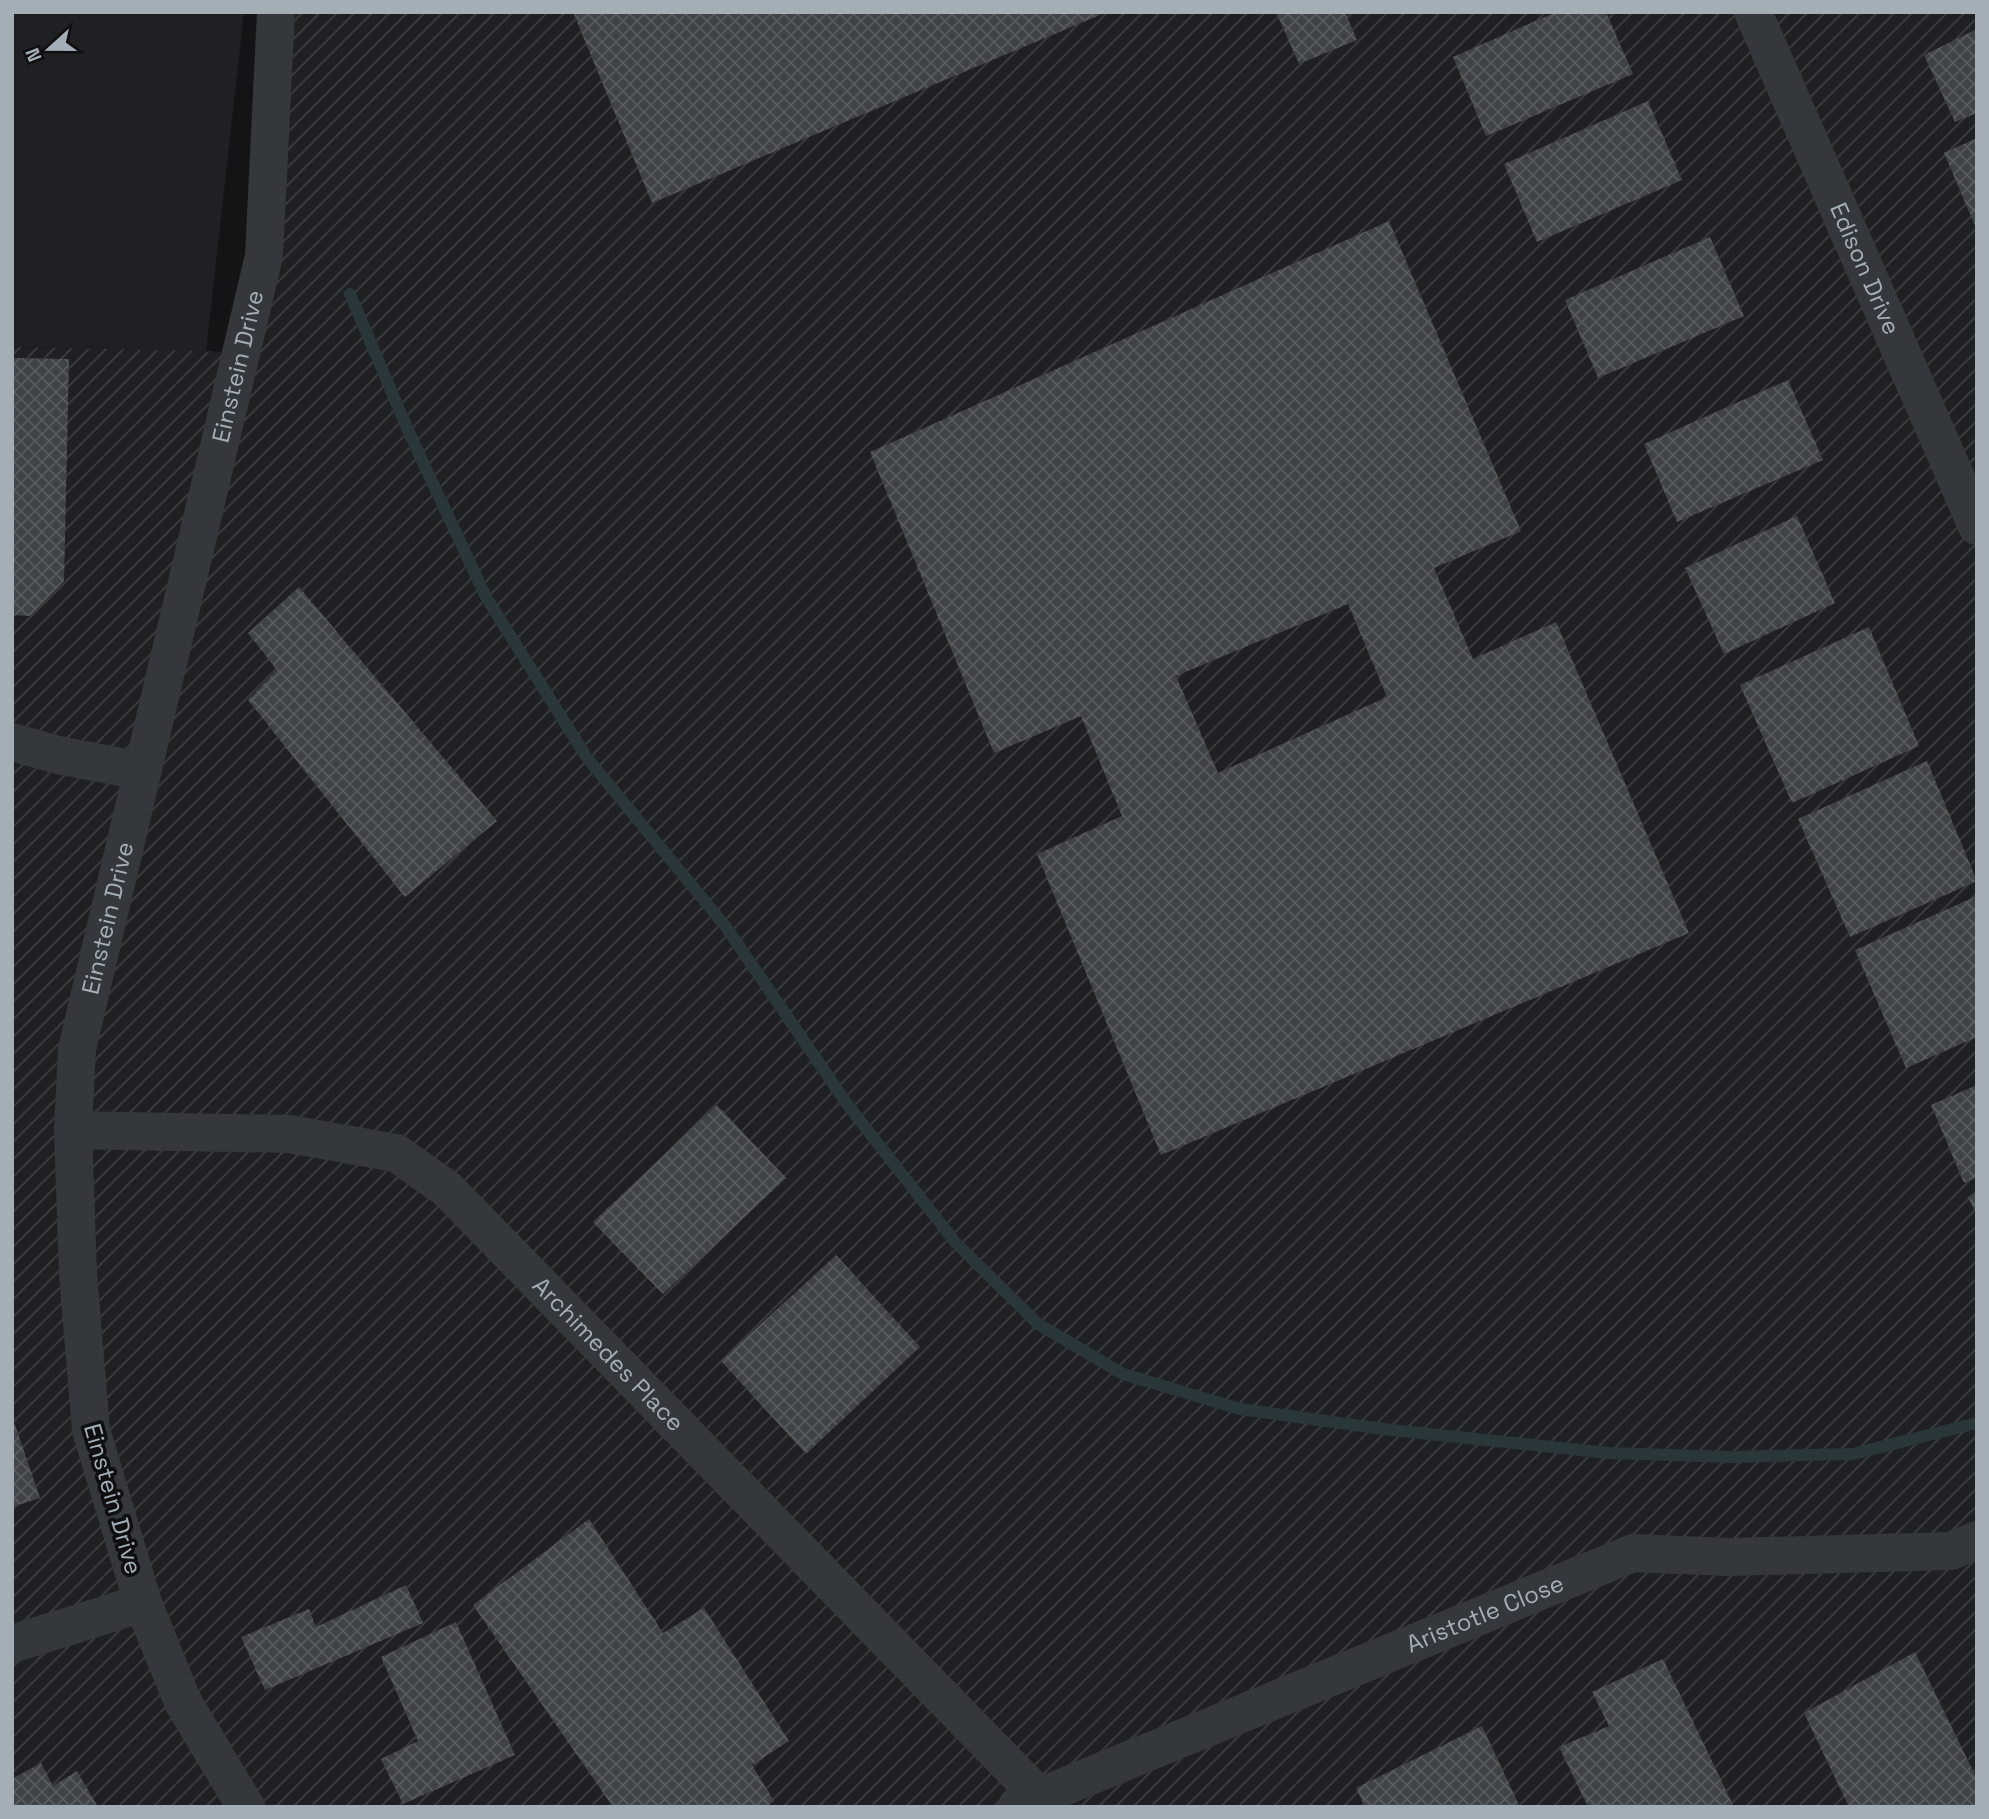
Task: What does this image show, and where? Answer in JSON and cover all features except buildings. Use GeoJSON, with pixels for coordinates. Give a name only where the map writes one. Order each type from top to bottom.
{"type":"FeatureCollection","features":[{"type":"Feature","properties":{"kind":"street","name":"Einstein Drive"},"geometry":{"type":"LineString","coordinates":[[246,1807],[183,1702],[143,1603],[90,1430],[78,1274],[73,1130],[77,1049],[264,256],[276,12]]}},
{"type":"Feature","properties":{"kind":"street","name":"Edison Drive"},"geometry":{"type":"LineString","coordinates":[[1753,12],[1977,526]]}},
{"type":"Feature","properties":{"kind":"street"},"geometry":{"type":"LineString","coordinates":[[12,742],[58,755],[142,771]]}},
{"type":"Feature","properties":{"kind":"street","name":"Archimedes Place"},"geometry":{"type":"LineString","coordinates":[[73,1130],[289,1134],[396,1153],[447,1189],[1027,1801]]}},
{"type":"Feature","properties":{"kind":"street","name":"Aristotle Close"},"geometry":{"type":"LineString","coordinates":[[1027,1801],[1633,1553],[1728,1557],[1951,1551],[1977,1540]]}},
{"type":"Feature","properties":{"kind":"street"},"geometry":{"type":"LineString","coordinates":[[12,1644],[143,1603]]}},
{"type":"Feature","properties":{"kind":"shaded area"},"geometry":{"type":"Polygon","coordinates":[[[12,12],[244,12],[206,352],[12,347],[12,12]]]}},
{"type":"Feature","properties":{"kind":"shaded area"},"geometry":{"type":"Polygon","coordinates":[[[276,12],[1977,12],[1977,1807],[12,1807],[12,347],[242,352],[276,12]]]}},
{"type":"Feature","properties":{"kind":"waterway"},"geometry":{"type":"LineString","coordinates":[[350,294],[407,428],[486,597],[587,758],[726,927],[847,1104],[955,1242],[1038,1324],[1123,1374],[1240,1409],[1383,1429],[1608,1453],[1731,1457],[1853,1454],[1977,1423]]}}]}
